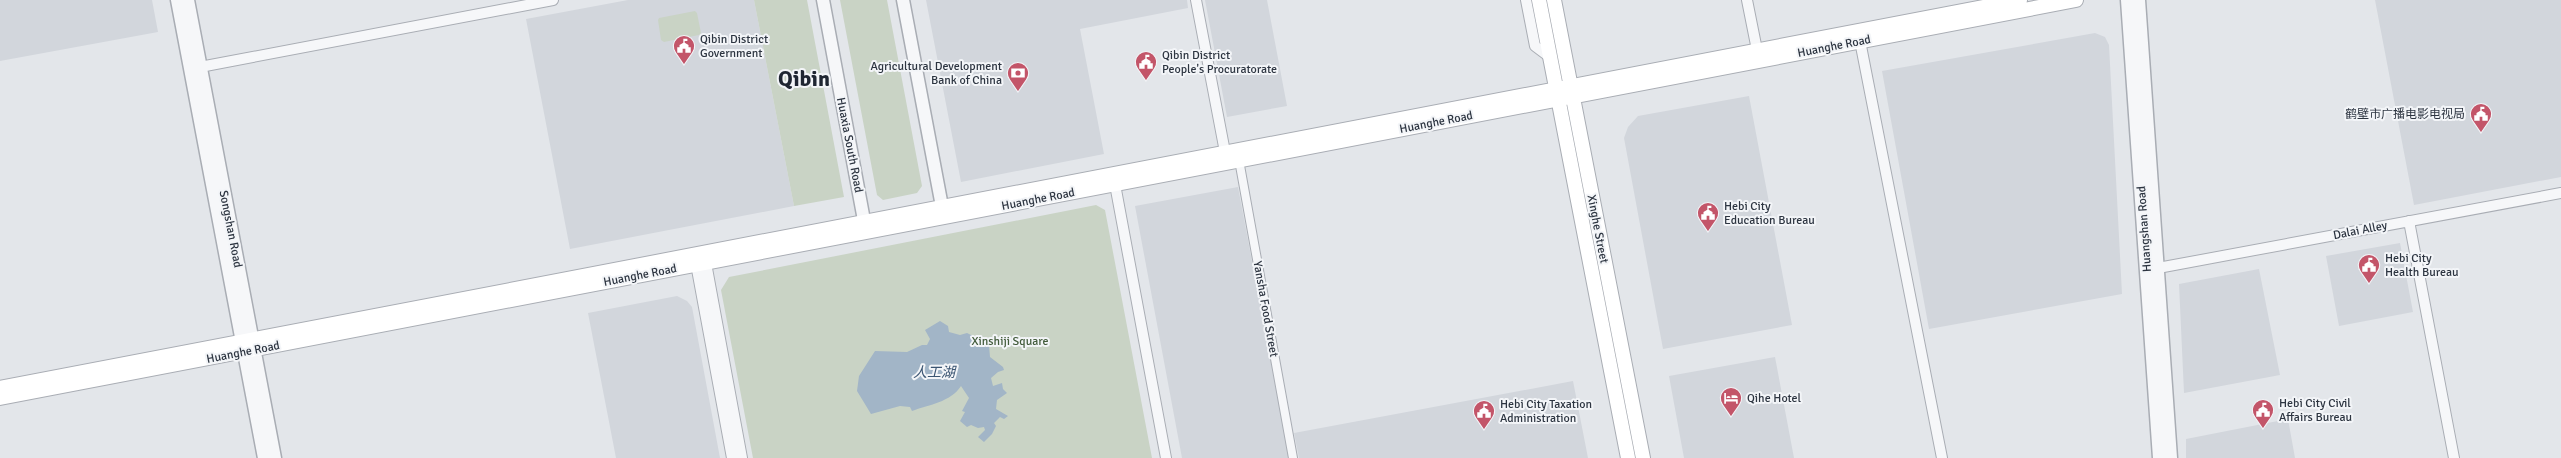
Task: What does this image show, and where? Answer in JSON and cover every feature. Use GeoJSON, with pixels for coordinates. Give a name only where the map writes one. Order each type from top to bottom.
{"type":"FeatureCollection","features":[{"type":"Feature","properties":{"kind":"main road","name":"Xinghe Street"},"geometry":{"type":"LineString","coordinates":[[1540,0],[1628,458]]}},
{"type":"Feature","properties":{"kind":"main road","name":"Xinghe Street"},"geometry":{"type":"LineString","coordinates":[[1554,0],[1643,458]]}},
{"type":"Feature","properties":{"kind":"main road","name":"Huanghe Road"},"geometry":{"type":"LineString","coordinates":[[0,398],[248,345],[1114,179],[1239,160],[1558,94],[1756,50],[2020,0]]}},
{"type":"Feature","properties":{"kind":"main road","name":"Huanghe Road"},"geometry":{"type":"LineString","coordinates":[[1572,91],[1860,41],[2076,0]]}},
{"type":"Feature","properties":{"kind":"main road","name":"Huanghe Road"},"geometry":{"type":"LineString","coordinates":[[1114,179],[1225,152],[1558,94]]}},
{"type":"Feature","properties":{"kind":"main road","name":"Huanghe Road"},"geometry":{"type":"LineString","coordinates":[[0,388],[701,263],[865,227]]}},
{"type":"Feature","properties":{"kind":"street","name":"Songshan Road"},"geometry":{"type":"LineString","coordinates":[[177,0],[248,345],[275,458]]}},
{"type":"Feature","properties":{"kind":"street","name":"Songshan Road"},"geometry":{"type":"LineString","coordinates":[[188,0],[248,345],[264,458]]}},
{"type":"Feature","properties":{"kind":"street"},"geometry":{"type":"LineString","coordinates":[[200,67],[553,0]]}},
{"type":"Feature","properties":{"kind":"street","name":"Huaxia South Road"},"geometry":{"type":"LineString","coordinates":[[822,0],[865,227]]}},
{"type":"Feature","properties":{"kind":"street"},"geometry":{"type":"LineString","coordinates":[[903,0],[943,212]]}},
{"type":"Feature","properties":{"kind":"street"},"geometry":{"type":"LineString","coordinates":[[1196,0],[1225,152]]}},
{"type":"Feature","properties":{"kind":"street"},"geometry":{"type":"LineString","coordinates":[[1526,0],[1535,46],[1551,58]]}},
{"type":"Feature","properties":{"kind":"street"},"geometry":{"type":"LineString","coordinates":[[1747,0],[1756,50]]}},
{"type":"Feature","properties":{"kind":"street","name":"Huangshan Road"},"geometry":{"type":"LineString","coordinates":[[2128,0],[2159,458]]}},
{"type":"Feature","properties":{"kind":"street","name":"Huangshan Road"},"geometry":{"type":"LineString","coordinates":[[2139,0],[2170,458]]}},
{"type":"Feature","properties":{"kind":"street"},"geometry":{"type":"LineString","coordinates":[[1860,41],[1942,458]]}},
{"type":"Feature","properties":{"kind":"street","name":"Yansha Food Street"},"geometry":{"type":"LineString","coordinates":[[1239,160],[1293,458]]}},
{"type":"Feature","properties":{"kind":"street"},"geometry":{"type":"LineString","coordinates":[[1114,179],[1166,458]]}},
{"type":"Feature","properties":{"kind":"street","name":"Dalai Alley"},"geometry":{"type":"LineString","coordinates":[[2158,268],[2561,193]]}},
{"type":"Feature","properties":{"kind":"street"},"geometry":{"type":"LineString","coordinates":[[2409,221],[2454,458]]}},
{"type":"Feature","properties":{"kind":"street"},"geometry":{"type":"LineString","coordinates":[[701,263],[732,458]]}},
{"type":"Feature","properties":{"kind":"street"},"geometry":{"type":"LineString","coordinates":[[701,263],[742,458]]}},
{"type":"Feature","properties":{"kind":"shaded area"},"geometry":{"type":"Polygon","coordinates":[[[0,0],[152,0],[158,32],[0,61],[0,0]]]}},
{"type":"Feature","properties":{"kind":"shaded area","name":"Qibin District Government"},"geometry":{"type":"Polygon","coordinates":[[[628,0],[754,0],[794,206],[570,249],[526,19],[628,0]]]}},
{"type":"Feature","properties":{"kind":"shaded area","name":"Agricultural Development Bank of China"},"geometry":{"type":"Polygon","coordinates":[[[926,0],[1187,0],[1188,8],[1080,29],[1104,154],[961,182],[926,0]]]}},
{"type":"Feature","properties":{"kind":"shaded area"},"geometry":{"type":"Polygon","coordinates":[[[1205,0],[1267,0],[1287,106],[1227,117],[1205,0]]]}},
{"type":"Feature","properties":{"kind":"shaded area","name":"鹤壁市广播电影电视局"},"geometry":{"type":"Polygon","coordinates":[[[2375,0],[2561,0],[2561,177],[2414,205],[2375,0]]]}},
{"type":"Feature","properties":{"kind":"shaded area"},"geometry":{"type":"Polygon","coordinates":[[[2095,33],[2105,37],[2109,45],[2122,294],[1929,329],[1882,71],[2095,33]]]}},
{"type":"Feature","properties":{"kind":"shaded area","name":"Hebi City Education Bureau"},"geometry":{"type":"Polygon","coordinates":[[[1749,96],[1792,325],[1663,349],[1624,138],[1628,127],[1638,116],[1749,96]]]}},
{"type":"Feature","properties":{"kind":"shaded area"},"geometry":{"type":"Polygon","coordinates":[[[1238,187],[1289,458],[1182,458],[1135,206],[1238,187]]]}},
{"type":"Feature","properties":{"kind":"shaded area","name":"Hebi City Health Bureau"},"geometry":{"type":"Polygon","coordinates":[[[2400,243],[2413,312],[2339,326],[2326,256],[2400,243]]]}},
{"type":"Feature","properties":{"kind":"shaded area"},"geometry":{"type":"Polygon","coordinates":[[[2259,269],[2280,375],[2184,393],[2179,284],[2259,269]]]}},
{"type":"Feature","properties":{"kind":"shaded area"},"geometry":{"type":"Polygon","coordinates":[[[677,296],[687,301],[692,307],[720,458],[616,458],[588,313],[677,296]]]}},
{"type":"Feature","properties":{"kind":"shaded area","name":"Qihe Hotel"},"geometry":{"type":"Polygon","coordinates":[[[1775,357],[1794,458],[1684,458],[1669,376],[1775,357]]]}},
{"type":"Feature","properties":{"kind":"shaded area","name":"Hebi City Taxation Administration"},"geometry":{"type":"Polygon","coordinates":[[[1573,381],[1588,458],[1299,458],[1294,433],[1573,381]]]}},
{"type":"Feature","properties":{"kind":"shaded area","name":"Hebi City Civil Affairs Bureau"},"geometry":{"type":"Polygon","coordinates":[[[2288,419],[2295,458],[2186,458],[2186,439],[2288,419]]]}},
{"type":"Feature","properties":{"kind":"green space"},"geometry":{"type":"Polygon","coordinates":[[[754,0],[807,0],[844,197],[794,206],[754,0]]]}},
{"type":"Feature","properties":{"kind":"green space"},"geometry":{"type":"Polygon","coordinates":[[[840,0],[887,0],[922,186],[917,193],[883,200],[877,195],[840,0]]]}},
{"type":"Feature","properties":{"kind":"green space"},"geometry":{"type":"Polygon","coordinates":[[[695,11],[701,33],[699,35],[664,42],[661,40],[659,18],[695,11]]]}},
{"type":"Feature","properties":{"kind":"green space","name":"Xinshiji Square"},"geometry":{"type":"Polygon","coordinates":[[[1096,205],[1105,210],[1152,458],[753,458],[721,290],[729,277],[1096,205]]]}},
{"type":"Feature","properties":{"kind":"water","name":"人工湖"},"geometry":{"type":"Polygon","coordinates":[[[940,321],[948,326],[949,332],[960,335],[967,333],[975,337],[982,336],[989,345],[990,357],[1003,367],[1004,370],[991,378],[993,386],[1002,383],[1003,389],[1007,393],[997,400],[996,409],[1008,416],[1004,419],[1000,417],[994,423],[996,426],[992,434],[984,442],[978,437],[985,430],[984,427],[978,428],[971,425],[967,427],[960,421],[965,412],[962,411],[969,398],[961,386],[951,396],[932,405],[912,411],[910,407],[900,406],[871,414],[857,391],[859,376],[875,351],[907,352],[922,345],[927,345],[930,339],[925,330],[940,321]]]}},
{"type":"Feature","properties":{"kind":"place","name":"Qibin District Government"},"geometry":{"type":"Point","coordinates":[684,65]}},
{"type":"Feature","properties":{"kind":"place","name":"Qibin District People's Procuratorate"},"geometry":{"type":"Point","coordinates":[1146,81]}},
{"type":"Feature","properties":{"kind":"place","name":"Agricultural Development Bank of China"},"geometry":{"type":"Point","coordinates":[1018,92]}},
{"type":"Feature","properties":{"kind":"place","name":"鹤壁市广播电影电视局"},"geometry":{"type":"Point","coordinates":[2481,133]}},
{"type":"Feature","properties":{"kind":"place","name":"Hebi City Education Bureau"},"geometry":{"type":"Point","coordinates":[1708,232]}},
{"type":"Feature","properties":{"kind":"place","name":"Hebi City Health Bureau"},"geometry":{"type":"Point","coordinates":[2369,284]}},
{"type":"Feature","properties":{"kind":"place","name":"Qihe Hotel"},"geometry":{"type":"Point","coordinates":[1731,417]}},
{"type":"Feature","properties":{"kind":"place","name":"Hebi City Civil Affairs Bureau"},"geometry":{"type":"Point","coordinates":[2263,429]}},
{"type":"Feature","properties":{"kind":"place","name":"Hebi City Taxation Administration"},"geometry":{"type":"Point","coordinates":[1484,430]}},
{"type":"Feature","properties":{"kind":"district","name":"Qibin"},"geometry":{"type":"Point","coordinates":[804,78]}}]}
